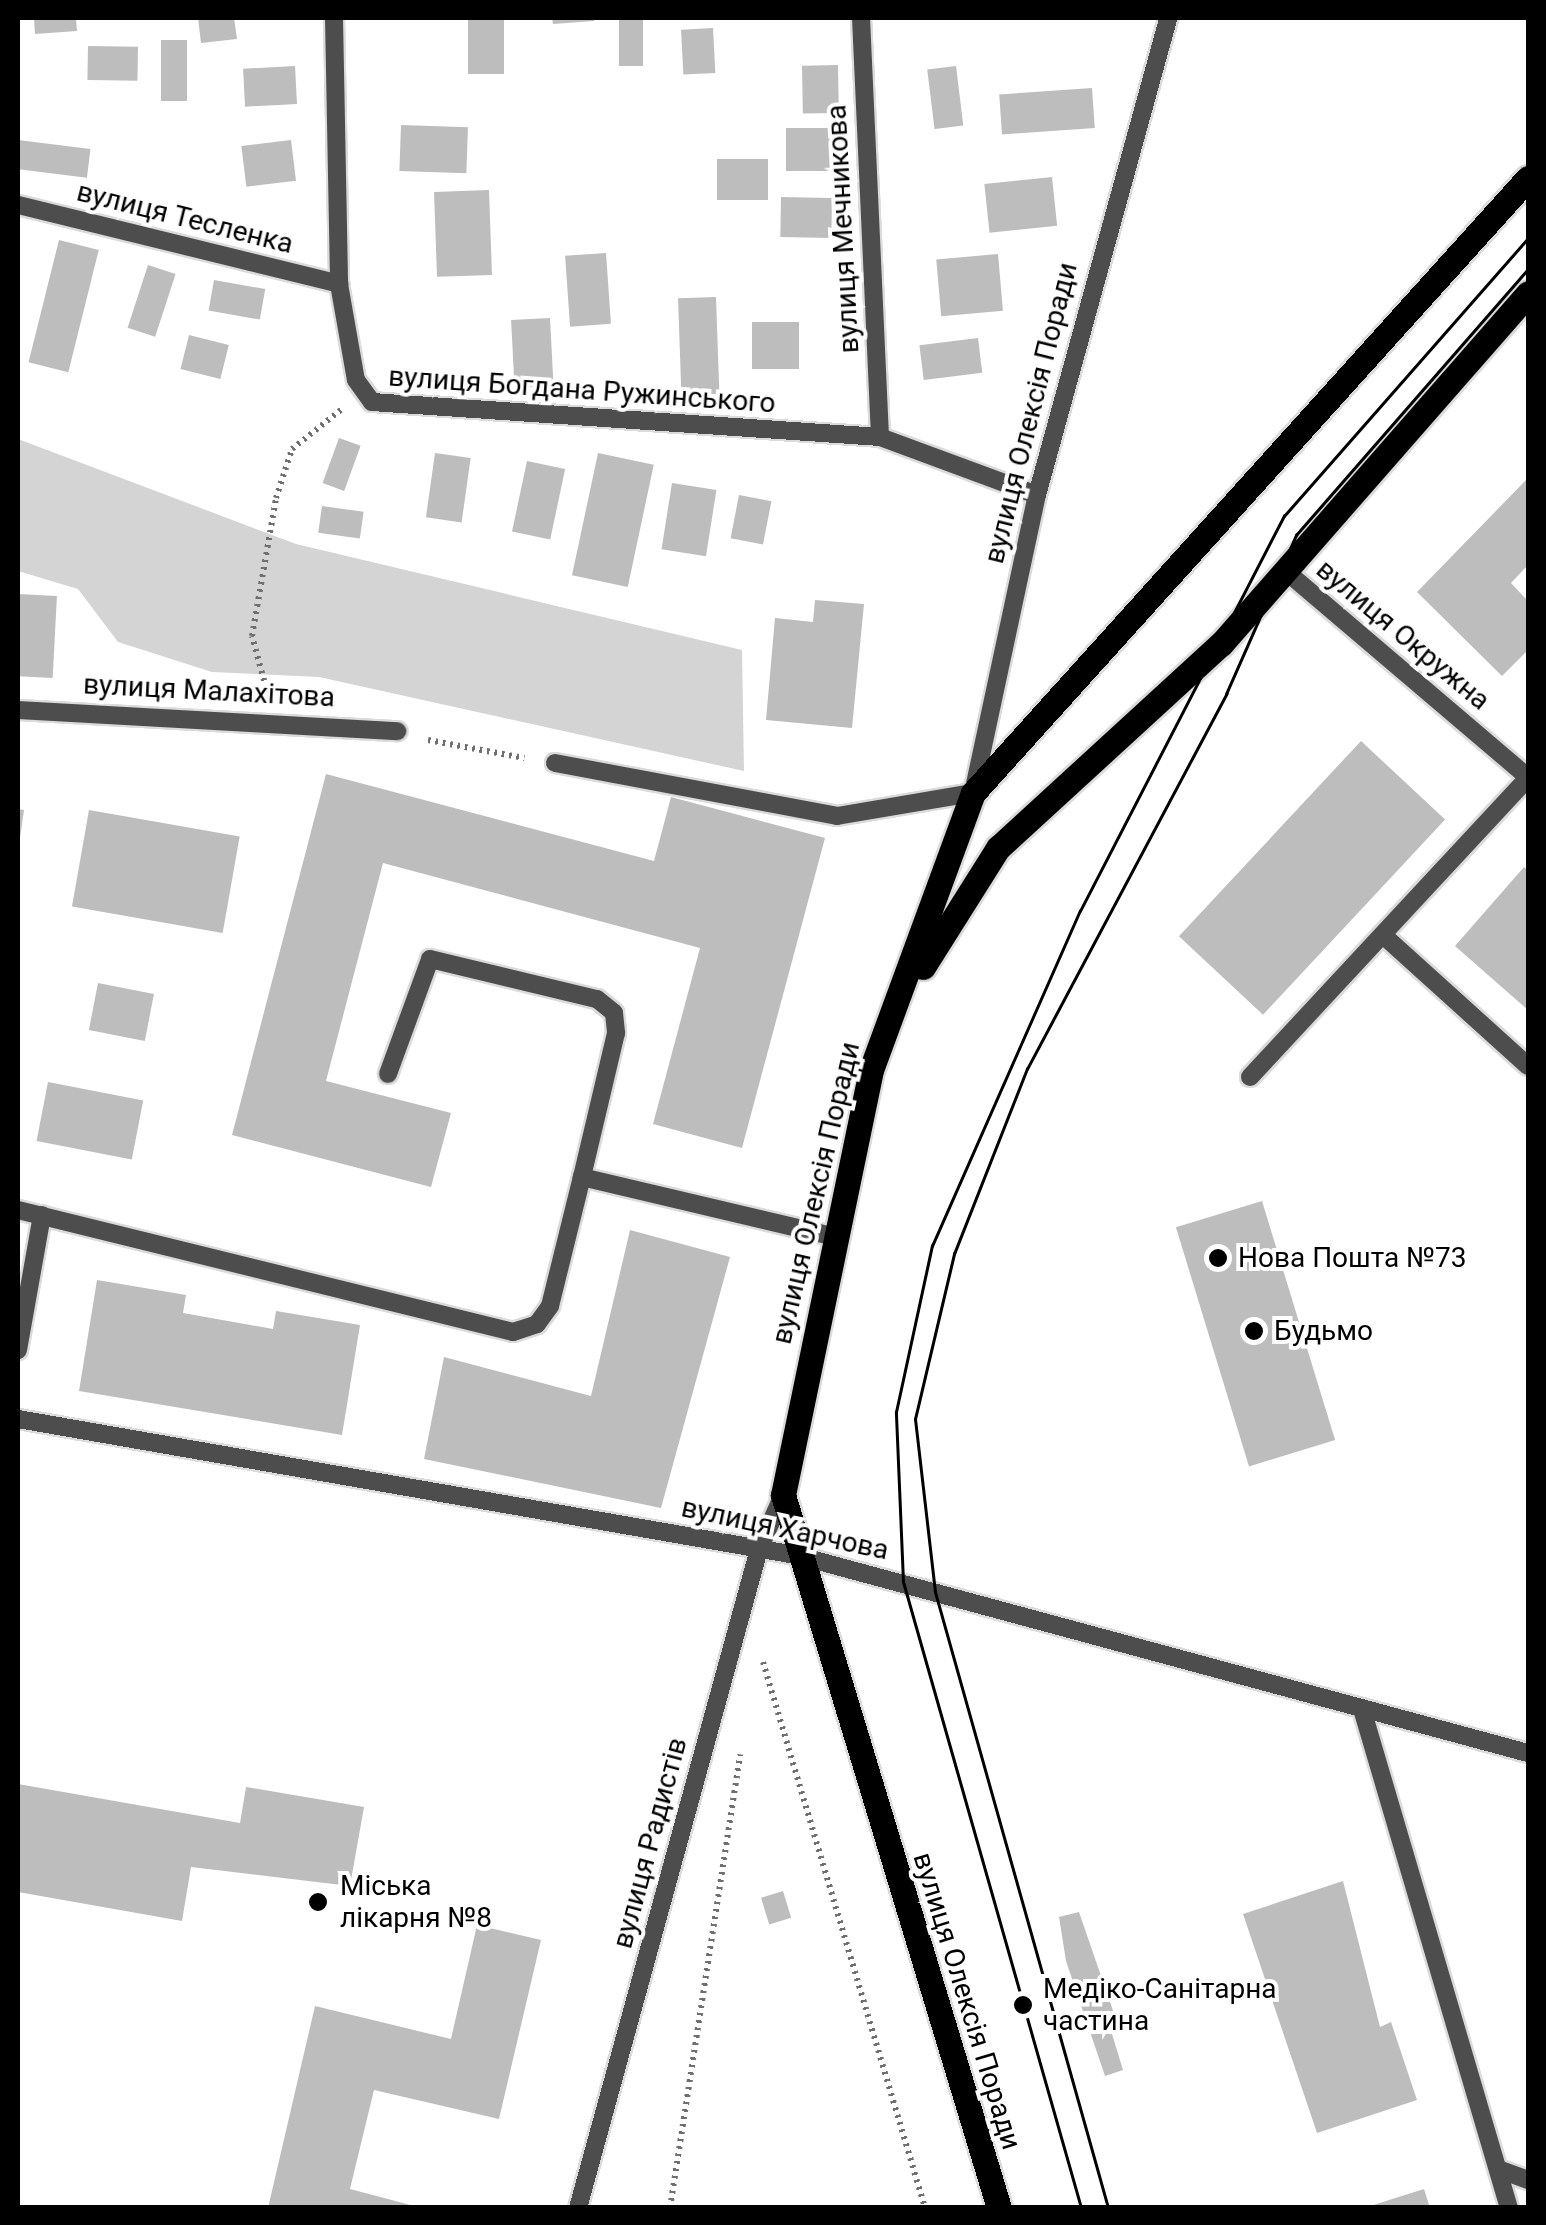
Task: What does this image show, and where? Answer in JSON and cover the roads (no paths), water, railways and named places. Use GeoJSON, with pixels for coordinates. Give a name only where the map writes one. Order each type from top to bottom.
{"type":"FeatureCollection","features":[{"type":"Feature","properties":{"kind":"main road"},"geometry":{"type":"LineString","coordinates":[[973,793],[1528,178]]}},
{"type":"Feature","properties":{"kind":"main road"},"geometry":{"type":"LineString","coordinates":[[871,1070],[963,893],[998,848],[1220,644],[1288,573],[1528,293]]}},
{"type":"Feature","properties":{"kind":"main road","name":"вулиця Олексія Поради"},"geometry":{"type":"LineString","coordinates":[[973,793],[871,1070],[783,1495],[796,1555],[998,2208]]}},
{"type":"Feature","properties":{"kind":"street","name":"вулиця Богдана Ружинського"},"geometry":{"type":"LineString","coordinates":[[334,18],[339,284],[362,393],[388,408],[880,438],[1038,495]]}},
{"type":"Feature","properties":{"kind":"street","name":"вулиця Мечникова"},"geometry":{"type":"LineString","coordinates":[[861,18],[880,438]]}},
{"type":"Feature","properties":{"kind":"street","name":"вулиця Олексія Поради"},"geometry":{"type":"LineString","coordinates":[[973,793],[1038,495],[1168,18]]}},
{"type":"Feature","properties":{"kind":"street","name":"вулиця Тесленка"},"geometry":{"type":"LineString","coordinates":[[18,206],[339,284]]}},
{"type":"Feature","properties":{"kind":"street","name":"вулиця Окружна"},"geometry":{"type":"LineString","coordinates":[[1288,573],[1528,777]]}},
{"type":"Feature","properties":{"kind":"street","name":"вулиця Малахітова"},"geometry":{"type":"LineString","coordinates":[[18,710],[295,720],[397,731]]}},
{"type":"Feature","properties":{"kind":"street"},"geometry":{"type":"LineString","coordinates":[[555,764],[837,816],[973,793]]}},
{"type":"Feature","properties":{"kind":"street"},"geometry":{"type":"LineString","coordinates":[[1250,1078],[1528,777]]}},
{"type":"Feature","properties":{"kind":"street"},"geometry":{"type":"LineString","coordinates":[[1382,935],[1528,1066]]}},
{"type":"Feature","properties":{"kind":"street"},"geometry":{"type":"LineString","coordinates":[[18,1210],[513,1332],[537,1324],[550,1306],[582,1177],[616,1034],[614,1013],[597,999],[430,959],[388,1074]]}},
{"type":"Feature","properties":{"kind":"street"},"geometry":{"type":"LineString","coordinates":[[582,1177],[835,1237]]}},
{"type":"Feature","properties":{"kind":"street"},"geometry":{"type":"LineString","coordinates":[[18,1350],[42,1215]]}},
{"type":"Feature","properties":{"kind":"street","name":"вулиця Харчова"},"geometry":{"type":"LineString","coordinates":[[18,1420],[796,1555],[1528,1753]]}},
{"type":"Feature","properties":{"kind":"street","name":"вулиця Радистів"},"geometry":{"type":"LineString","coordinates":[[578,2208],[759,1549],[783,1495]]}},
{"type":"Feature","properties":{"kind":"street"},"geometry":{"type":"LineString","coordinates":[[1362,1709],[1510,2208]]}},
{"type":"Feature","properties":{"kind":"street"},"geometry":{"type":"LineString","coordinates":[[1498,2168],[1528,2180]]}},
{"type":"Feature","properties":{"kind":"tram line"},"geometry":{"type":"LineString","coordinates":[[1081,2208],[903,1582],[896,1412],[932,1246],[1080,911],[1284,516],[1528,238]]}},
{"type":"Feature","properties":{"kind":"tram line"},"geometry":{"type":"LineString","coordinates":[[1108,2208],[935,1592],[915,1419],[954,1254],[1027,1069],[1226,694],[1296,535],[1528,269]]}},
{"type":"Feature","properties":{"kind":"place","name":"Нова Пошта №73"},"geometry":{"type":"Point","coordinates":[1218,1258]}},
{"type":"Feature","properties":{"kind":"place","name":"Будьмо"},"geometry":{"type":"Point","coordinates":[1254,1331]}},
{"type":"Feature","properties":{"kind":"place","name":"Міська лікарня №8"},"geometry":{"type":"Point","coordinates":[318,1902]}},
{"type":"Feature","properties":{"kind":"place","name":"Медіко-Санітарна частина"},"geometry":{"type":"Point","coordinates":[1023,2005]}}]}
